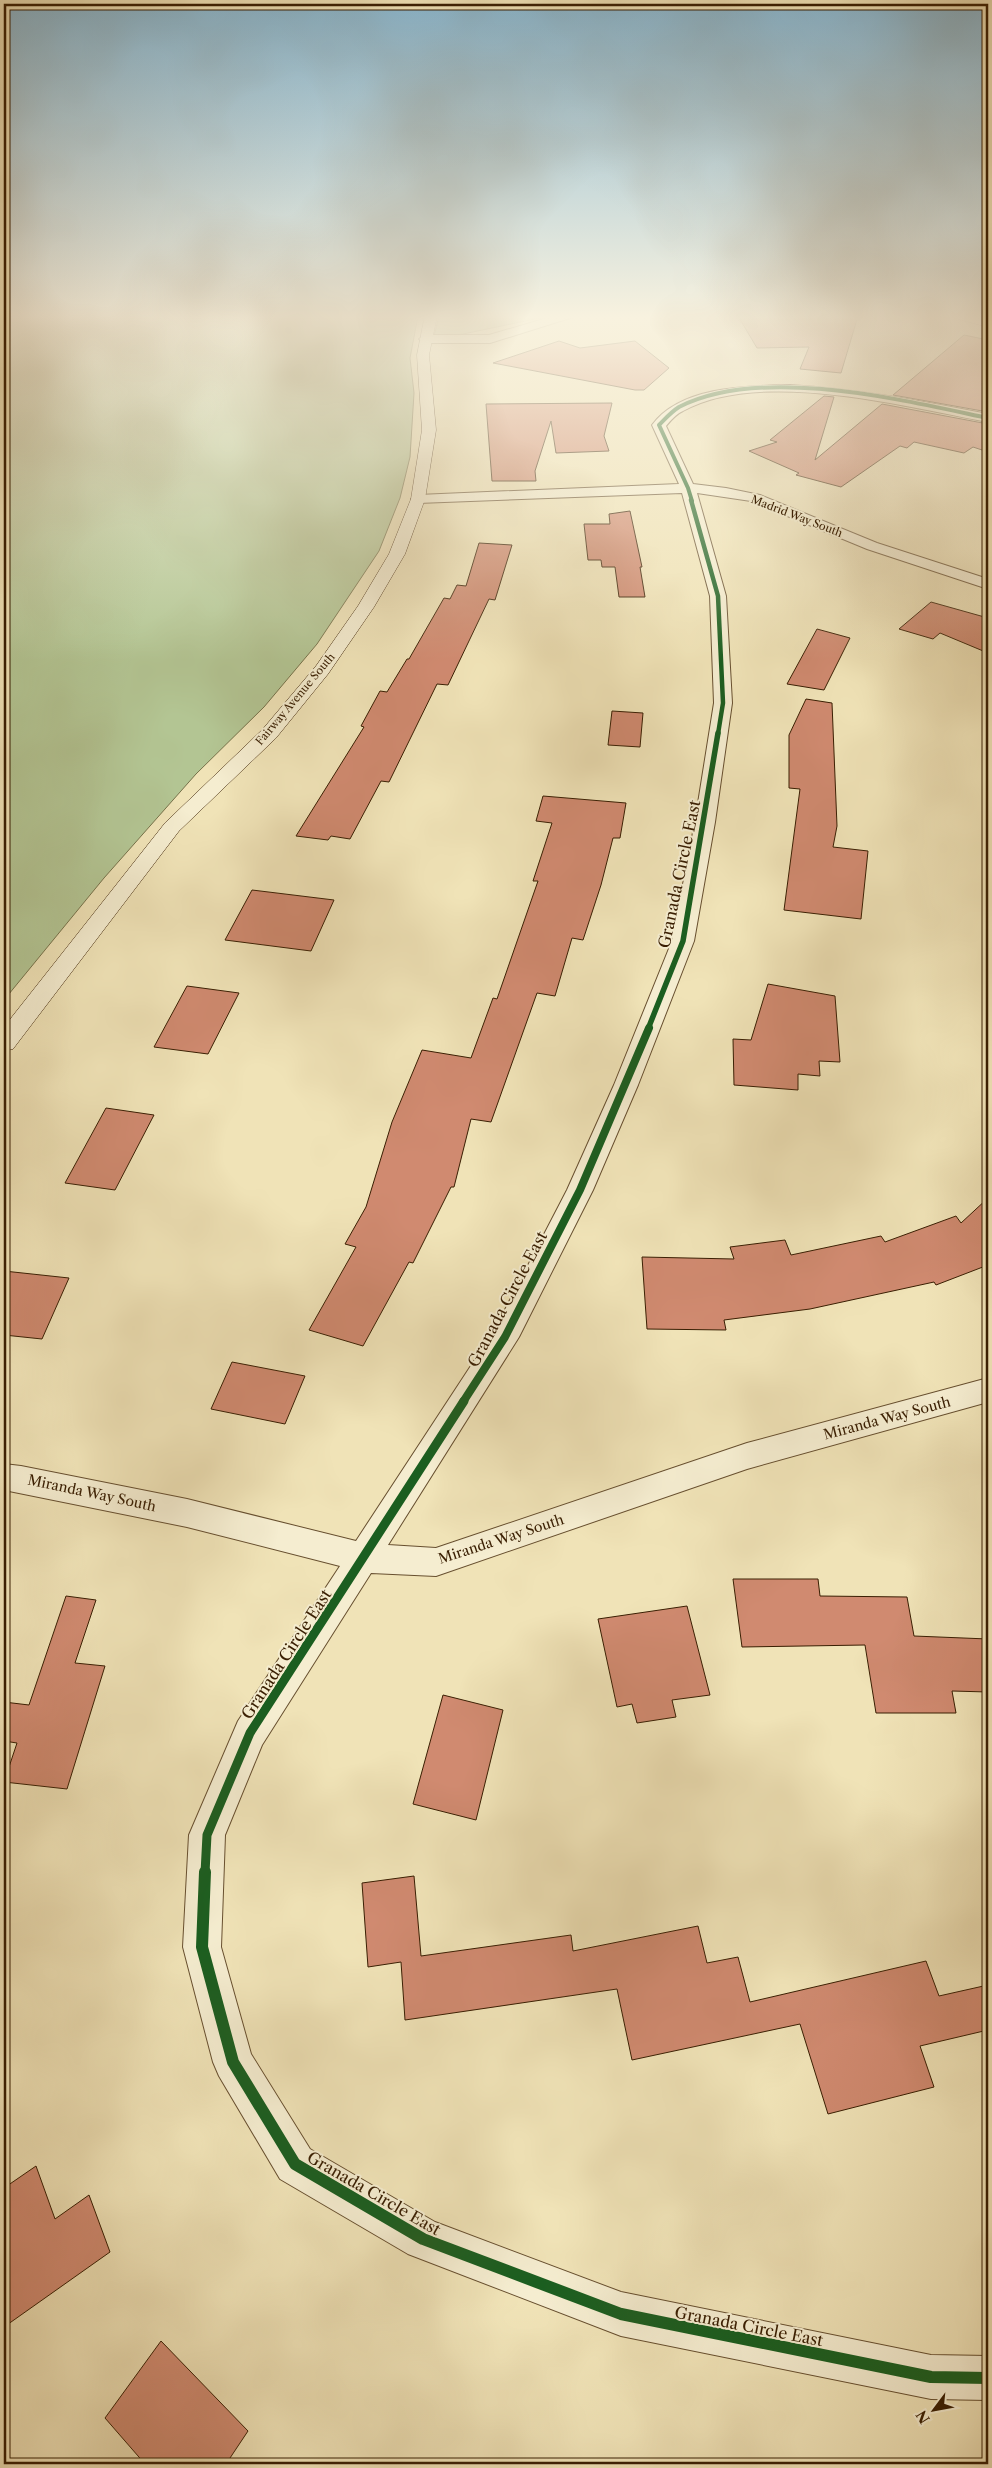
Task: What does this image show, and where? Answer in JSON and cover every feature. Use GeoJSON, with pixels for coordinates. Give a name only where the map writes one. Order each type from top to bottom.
{"type":"FeatureCollection","features":[{"type":"Feature","properties":{"kind":"street","name":"Fairway Avenue South"},"geometry":{"type":"LineString","coordinates":[[4,1043],[172,828],[269,734],[322,670],[366,608],[397,554],[418,499],[429,431]]}},
{"type":"Feature","properties":{"kind":"street","name":"Granada Circle East"},"geometry":{"type":"LineString","coordinates":[[662,431],[688,488],[718,596],[723,703],[705,822],[683,941],[626,1084],[580,1190],[506,1337],[365,1558],[250,1733],[207,1835],[202,1947],[233,2062],[295,2164],[423,2239],[621,2314],[932,2377],[988,2378]]}},
{"type":"Feature","properties":{"kind":"street","name":"Madrid Way South"},"geometry":{"type":"LineString","coordinates":[[418,499],[530,496],[688,488],[726,492],[755,498],[872,546],[988,584]]}},
{"type":"Feature","properties":{"kind":"street","name":"Miranda Way South"},"geometry":{"type":"LineString","coordinates":[[4,1477],[187,1513],[365,1558],[436,1562],[747,1456],[988,1390]]}},
{"type":"Feature","properties":{"kind":"green space"},"geometry":{"type":"Polygon","coordinates":[[[4,431],[412,431],[410,457],[400,498],[379,551],[317,644],[264,707],[196,774],[104,878],[4,1000],[4,431]]]}},
{"type":"Feature","properties":{"kind":"building"},"geometry":{"type":"Polygon","coordinates":[[[488,431],[548,431],[535,471],[536,481],[492,481],[488,431]]]}},
{"type":"Feature","properties":{"kind":"building"},"geometry":{"type":"Polygon","coordinates":[[[553,431],[605,431],[604,436],[609,451],[556,453],[553,431]]]}},
{"type":"Feature","properties":{"kind":"building"},"geometry":{"type":"Polygon","coordinates":[[[781,431],[824,431],[815,460],[849,431],[988,431],[988,452],[973,447],[964,453],[914,442],[907,448],[900,446],[841,487],[796,475],[799,473],[749,451],[777,442],[770,440],[781,431]]]}},
{"type":"Feature","properties":{"kind":"building"},"geometry":{"type":"Polygon","coordinates":[[[630,511],[642,567],[640,567],[645,597],[619,597],[615,567],[602,567],[601,560],[588,560],[584,524],[610,524],[609,514],[630,511]]]}},
{"type":"Feature","properties":{"kind":"building"},"geometry":{"type":"Polygon","coordinates":[[[479,543],[512,545],[495,600],[489,599],[448,685],[437,684],[389,782],[381,781],[350,839],[331,836],[328,840],[296,836],[364,727],[361,726],[380,691],[387,692],[407,659],[409,659],[444,598],[450,599],[457,585],[466,586],[479,543]]]}},
{"type":"Feature","properties":{"kind":"building"},"geometry":{"type":"Polygon","coordinates":[[[931,602],[988,618],[988,653],[940,633],[933,639],[899,629],[931,602]]]}},
{"type":"Feature","properties":{"kind":"building"},"geometry":{"type":"Polygon","coordinates":[[[817,629],[850,638],[824,690],[787,684],[817,629]]]}},
{"type":"Feature","properties":{"kind":"building"},"geometry":{"type":"Polygon","coordinates":[[[806,699],[832,703],[837,826],[833,847],[868,851],[861,919],[784,910],[800,789],[789,788],[789,735],[806,699]]]}},
{"type":"Feature","properties":{"kind":"building"},"geometry":{"type":"Polygon","coordinates":[[[612,711],[643,713],[640,747],[608,745],[612,711]]]}},
{"type":"Feature","properties":{"kind":"building"},"geometry":{"type":"Polygon","coordinates":[[[543,796],[626,803],[620,838],[613,838],[601,885],[583,940],[572,938],[555,996],[537,993],[491,1122],[471,1119],[454,1187],[451,1187],[413,1263],[409,1262],[363,1346],[309,1330],[356,1247],[345,1244],[366,1207],[392,1122],[422,1050],[471,1058],[493,998],[497,999],[538,881],[533,881],[552,823],[536,821],[543,796]]]}},
{"type":"Feature","properties":{"kind":"building"},"geometry":{"type":"Polygon","coordinates":[[[252,890],[334,900],[311,951],[225,940],[252,890]]]}},
{"type":"Feature","properties":{"kind":"building"},"geometry":{"type":"Polygon","coordinates":[[[768,984],[835,996],[840,1062],[819,1061],[820,1076],[798,1074],[798,1090],[734,1085],[733,1039],[751,1040],[768,984]]]}},
{"type":"Feature","properties":{"kind":"building"},"geometry":{"type":"Polygon","coordinates":[[[187,986],[239,993],[208,1054],[154,1047],[187,986]]]}},
{"type":"Feature","properties":{"kind":"building"},"geometry":{"type":"Polygon","coordinates":[[[106,1108],[154,1115],[115,1190],[65,1183],[106,1108]]]}},
{"type":"Feature","properties":{"kind":"building"},"geometry":{"type":"Polygon","coordinates":[[[988,1198],[988,1265],[936,1285],[934,1282],[810,1309],[724,1320],[726,1330],[647,1329],[642,1257],[734,1259],[730,1247],[785,1240],[791,1255],[881,1236],[885,1242],[956,1216],[961,1223],[988,1198]]]}},
{"type":"Feature","properties":{"kind":"building"},"geometry":{"type":"Polygon","coordinates":[[[4,1271],[69,1278],[42,1339],[4,1335],[4,1271]]]}},
{"type":"Feature","properties":{"kind":"building"},"geometry":{"type":"Polygon","coordinates":[[[232,1362],[305,1376],[285,1424],[211,1409],[232,1362]]]}},
{"type":"Feature","properties":{"kind":"building"},"geometry":{"type":"Polygon","coordinates":[[[733,1579],[818,1579],[820,1596],[907,1597],[914,1636],[988,1639],[988,1692],[952,1691],[956,1713],[876,1713],[865,1645],[742,1647],[733,1579]]]}},
{"type":"Feature","properties":{"kind":"building"},"geometry":{"type":"Polygon","coordinates":[[[66,1596],[96,1600],[75,1663],[105,1666],[67,1789],[4,1782],[17,1743],[4,1741],[4,1702],[29,1705],[66,1596]]]}},
{"type":"Feature","properties":{"kind":"building"},"geometry":{"type":"Polygon","coordinates":[[[687,1606],[710,1695],[672,1700],[676,1717],[637,1723],[632,1704],[617,1707],[598,1619],[687,1606]]]}},
{"type":"Feature","properties":{"kind":"building"},"geometry":{"type":"Polygon","coordinates":[[[443,1695],[503,1710],[476,1820],[413,1804],[443,1695]]]}},
{"type":"Feature","properties":{"kind":"building"},"geometry":{"type":"Polygon","coordinates":[[[414,1876],[421,1956],[571,1935],[573,1951],[698,1926],[707,1963],[738,1957],[750,2002],[926,1961],[939,1996],[988,1985],[988,2030],[920,2046],[934,2087],[828,2114],[800,2024],[632,2060],[617,1989],[405,2020],[401,1962],[368,1967],[362,1883],[414,1876]]]}},
{"type":"Feature","properties":{"kind":"building"},"geometry":{"type":"Polygon","coordinates":[[[36,2166],[55,2219],[89,2195],[110,2252],[4,2327],[4,2188],[36,2166]]]}},
{"type":"Feature","properties":{"kind":"building"},"geometry":{"type":"Polygon","coordinates":[[[161,2341],[248,2431],[226,2464],[145,2464],[105,2418],[161,2341]]]}},
{"type":"Feature","properties":{"kind":"cycle path"},"geometry":{"type":"LineString","coordinates":[[662,431],[688,488],[718,596],[723,703],[705,822],[683,941],[626,1085],[580,1190],[505,1337],[250,1733],[207,1835],[202,1947],[233,2062],[295,2164],[423,2239],[621,2314],[931,2377],[988,2378]]}}]}
